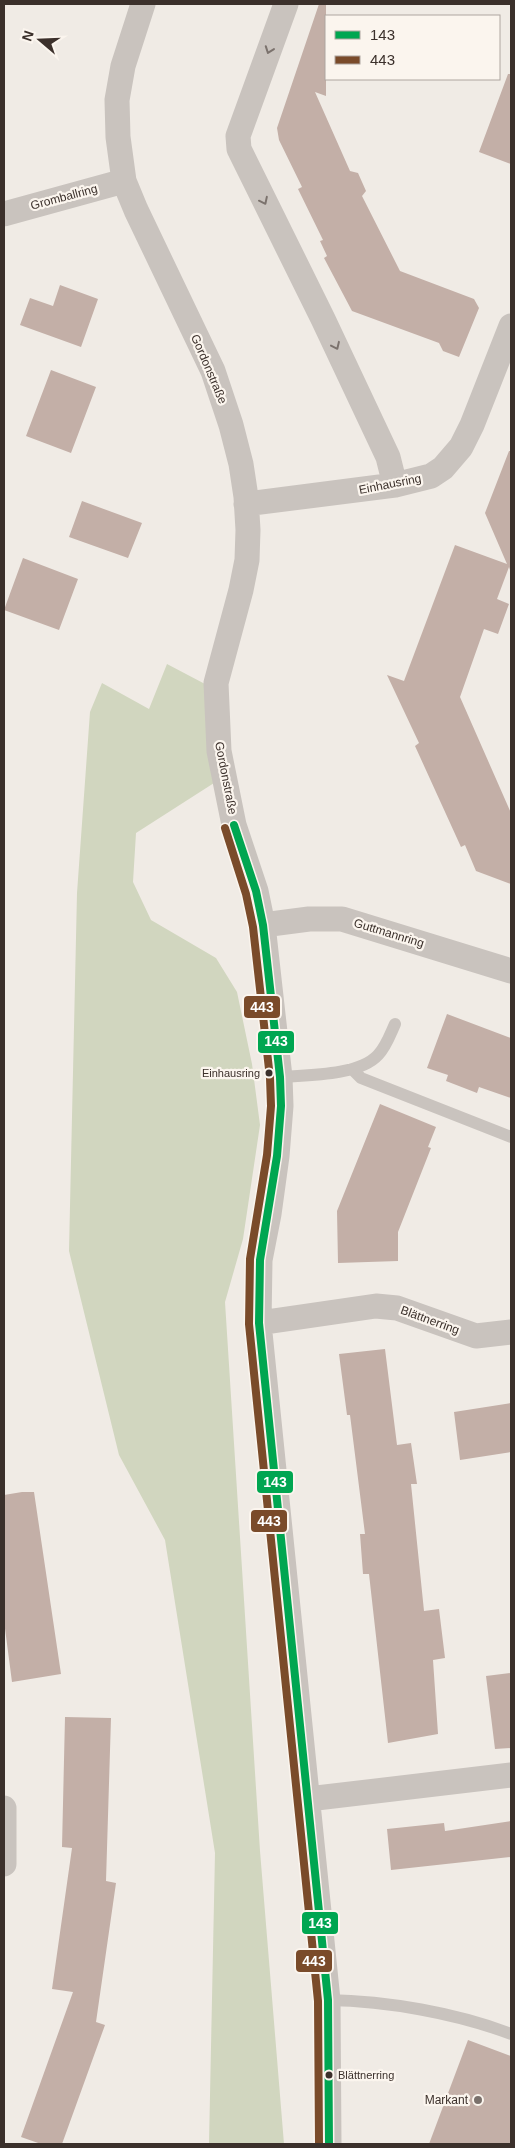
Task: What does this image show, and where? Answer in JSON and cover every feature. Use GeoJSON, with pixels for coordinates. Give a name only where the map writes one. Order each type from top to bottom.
{"type":"FeatureCollection","features":[{"type":"Feature","properties":{"kind":"street","name":"Gordonstraße"},"geometry":{"type":"LineString","coordinates":[[144,4],[122,66],[117,100],[118,137],[124,181],[212,371],[232,425],[241,464],[246,504],[248,530],[247,560],[241,590],[216,683],[217,724],[219,751],[234,824],[256,890],[263,925],[280,1077],[281,1106],[277,1156],[260,1260],[259,1323],[328,2000],[329,2144]]}},
{"type":"Feature","properties":{"kind":"street"},"geometry":{"type":"LineString","coordinates":[[286,4],[238,136],[239,149],[323,319],[384,449],[395,485]]}},
{"type":"Feature","properties":{"kind":"street","name":"Gromballring"},"geometry":{"type":"LineString","coordinates":[[4,214],[124,181]]}},
{"type":"Feature","properties":{"kind":"street","name":"Einhausring"},"geometry":{"type":"LineString","coordinates":[[246,504],[395,485],[431,476],[454,457],[472,425],[510,330]]}},
{"type":"Feature","properties":{"kind":"street","name":"Guttmannring"},"geometry":{"type":"LineString","coordinates":[[263,925],[309,918],[342,918],[511,972]]}},
{"type":"Feature","properties":{"kind":"street","name":"Blättnerring"},"geometry":{"type":"LineString","coordinates":[[259,1323],[376,1306],[397,1308],[476,1336],[511,1332]]}},
{"type":"Feature","properties":{"kind":"street"},"geometry":{"type":"LineString","coordinates":[[308,1799],[511,1775]]}},
{"type":"Feature","properties":{"kind":"street"},"geometry":{"type":"LineString","coordinates":[[4,1808],[4,1864]]}},
{"type":"Feature","properties":{"kind":"lane"},"geometry":{"type":"LineString","coordinates":[[280,1077],[323,1074],[352,1069],[377,1056],[389,1038],[395,1024]]}},
{"type":"Feature","properties":{"kind":"lane"},"geometry":{"type":"LineString","coordinates":[[352,1069],[361,1078],[511,1137]]}},
{"type":"Feature","properties":{"kind":"lane"},"geometry":{"type":"LineString","coordinates":[[328,2000],[368,2001],[481,2022],[511,2034]]}},
{"type":"Feature","properties":{"kind":"green space"},"geometry":{"type":"Polygon","coordinates":[[[167,664],[205,684],[214,783],[136,833],[133,882],[151,920],[216,958],[237,992],[252,1064],[260,1125],[243,1239],[225,1302],[260,1851],[284,2144],[209,2144],[215,1853],[165,1540],[119,1455],[69,1251],[77,893],[90,712],[102,683],[149,709],[167,664]]]}},
{"type":"Feature","properties":{"kind":"building"},"geometry":{"type":"Polygon","coordinates":[[[319,4],[326,4],[326,96],[315,92],[350,171],[358,173],[366,191],[362,196],[400,271],[474,299],[479,308],[459,357],[443,351],[439,343],[352,311],[324,258],[327,256],[320,241],[323,240],[298,189],[302,187],[279,140],[277,128],[319,4]]]}},
{"type":"Feature","properties":{"kind":"building"},"geometry":{"type":"Polygon","coordinates":[[[508,74],[511,74],[511,164],[479,152],[508,74]]]}},
{"type":"Feature","properties":{"kind":"building"},"geometry":{"type":"Polygon","coordinates":[[[60,285],[98,299],[81,347],[20,325],[30,298],[53,306],[60,285]]]}},
{"type":"Feature","properties":{"kind":"building"},"geometry":{"type":"Polygon","coordinates":[[[51,370],[96,387],[71,453],[26,436],[51,370]]]}},
{"type":"Feature","properties":{"kind":"building"},"geometry":{"type":"Polygon","coordinates":[[[509,451],[511,451],[511,573],[509,567],[497,599],[509,604],[498,634],[484,629],[460,697],[511,813],[511,884],[476,871],[465,845],[461,847],[415,746],[419,743],[387,675],[404,681],[455,545],[507,564],[485,513],[509,451]]]}},
{"type":"Feature","properties":{"kind":"building"},"geometry":{"type":"Polygon","coordinates":[[[82,501],[142,523],[128,558],[69,537],[82,501]]]}},
{"type":"Feature","properties":{"kind":"building"},"geometry":{"type":"Polygon","coordinates":[[[23,558],[78,579],[59,630],[4,610],[23,558]]]}},
{"type":"Feature","properties":{"kind":"building"},"geometry":{"type":"Polygon","coordinates":[[[447,1014],[511,1038],[511,1098],[479,1087],[477,1093],[446,1081],[448,1075],[427,1068],[447,1014]]]}},
{"type":"Feature","properties":{"kind":"building"},"geometry":{"type":"Polygon","coordinates":[[[380,1104],[436,1127],[428,1147],[431,1148],[398,1232],[398,1261],[338,1263],[337,1211],[380,1104]]]}},
{"type":"Feature","properties":{"kind":"building"},"geometry":{"type":"Polygon","coordinates":[[[385,1349],[397,1445],[411,1443],[417,1484],[411,1484],[424,1611],[439,1609],[445,1658],[433,1660],[438,1734],[388,1743],[369,1574],[363,1574],[360,1534],[365,1534],[350,1415],[347,1415],[339,1354],[385,1349]]]}},
{"type":"Feature","properties":{"kind":"building"},"geometry":{"type":"Polygon","coordinates":[[[511,1403],[511,1452],[460,1460],[454,1412],[511,1403]]]}},
{"type":"Feature","properties":{"kind":"building"},"geometry":{"type":"Polygon","coordinates":[[[34,1492],[61,1674],[12,1682],[4,1621],[4,1495],[34,1492]]]}},
{"type":"Feature","properties":{"kind":"building"},"geometry":{"type":"Polygon","coordinates":[[[511,1673],[511,1748],[495,1749],[486,1676],[511,1673]]]}},
{"type":"Feature","properties":{"kind":"building"},"geometry":{"type":"Polygon","coordinates":[[[65,1717],[111,1718],[106,1881],[116,1883],[96,2022],[105,2025],[62,2144],[41,2144],[21,2137],[73,1992],[52,1989],[72,1848],[62,1847],[65,1717]]]}},
{"type":"Feature","properties":{"kind":"building"},"geometry":{"type":"Polygon","coordinates":[[[511,1821],[511,1857],[391,1870],[387,1829],[444,1823],[445,1831],[511,1821]]]}},
{"type":"Feature","properties":{"kind":"building","name":"Markant"},"geometry":{"type":"Polygon","coordinates":[[[468,2040],[511,2056],[511,2144],[429,2144],[468,2040]]]}},
{"type":"Feature","properties":{"kind":"transit line","name":"143"},"geometry":{"type":"LineString","coordinates":[[234,825],[256,891],[263,925],[280,1077],[281,1106],[277,1156],[260,1260],[259,1323],[328,2000],[329,2144]]}},
{"type":"Feature","properties":{"kind":"transit line","name":"443"},"geometry":{"type":"LineString","coordinates":[[225,828],[246,894],[253,927],[270,1078],[271,1106],[267,1155],[250,1259],[249,1324],[318,2001],[319,2144]]}},
{"type":"Feature","properties":{"kind":"place","name":"Einhausring"},"geometry":{"type":"Point","coordinates":[269,1073]}},
{"type":"Feature","properties":{"kind":"place","name":"Blättnerring"},"geometry":{"type":"Point","coordinates":[329,2075]}},
{"type":"Feature","properties":{"kind":"place","name":"Markant"},"geometry":{"type":"Point","coordinates":[478,2100]}}]}
